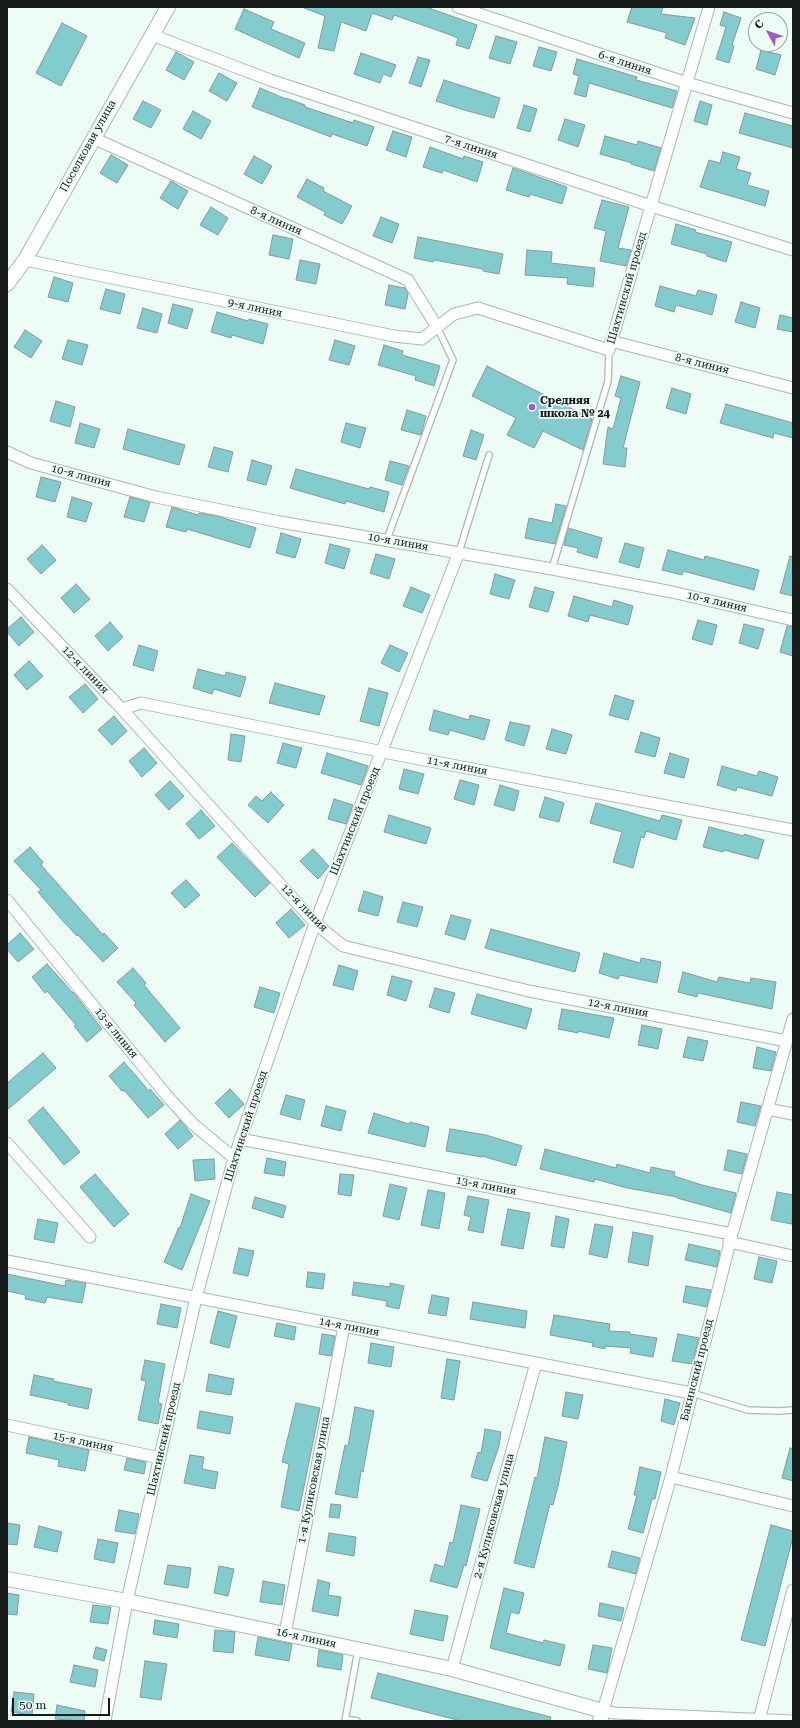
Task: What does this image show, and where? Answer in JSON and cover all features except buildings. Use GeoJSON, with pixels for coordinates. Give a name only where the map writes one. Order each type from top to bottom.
{"type":"FeatureCollection","features":[{"type":"Feature","properties":{"kind":"street","name":"Поселковая улица"},"geometry":{"type":"LineString","coordinates":[[7,284],[25,260],[168,7]]}},
{"type":"Feature","properties":{"kind":"street","name":"6-я линия"},"geometry":{"type":"LineString","coordinates":[[458,7],[687,83],[793,113]]}},
{"type":"Feature","properties":{"kind":"street","name":"Шахтинский проезд"},"geometry":{"type":"LineString","coordinates":[[610,346],[709,7]]}},
{"type":"Feature","properties":{"kind":"street","name":"7-я линия"},"geometry":{"type":"LineString","coordinates":[[152,35],[270,80],[651,206],[793,250]]}},
{"type":"Feature","properties":{"kind":"street","name":"8-я линия"},"geometry":{"type":"LineString","coordinates":[[93,138],[408,280],[437,328]]}},
{"type":"Feature","properties":{"kind":"street","name":"9-я линия"},"geometry":{"type":"LineString","coordinates":[[25,260],[394,336],[422,339],[454,314],[478,308]]}},
{"type":"Feature","properties":{"kind":"street","name":"8-я линия"},"geometry":{"type":"LineString","coordinates":[[478,308],[610,346],[793,388]]}},
{"type":"Feature","properties":{"kind":"street","name":"10-я линия"},"geometry":{"type":"LineString","coordinates":[[7,452],[30,463],[156,497],[280,522],[459,552],[672,592],[793,620]]}},
{"type":"Feature","properties":{"kind":"street","name":"Шахтинский проезд"},"geometry":{"type":"LineString","coordinates":[[105,1721],[127,1601],[196,1298],[234,1158],[315,923],[459,552]]}},
{"type":"Feature","properties":{"kind":"street","name":"12-я линия"},"geometry":{"type":"LineString","coordinates":[[7,589],[122,709],[315,923],[343,946],[529,991],[787,1041]]}},
{"type":"Feature","properties":{"kind":"street","name":"11-я линия"},"geometry":{"type":"LineString","coordinates":[[122,709],[141,703],[382,752],[793,830]]}},
{"type":"Feature","properties":{"kind":"street","name":"13-я линия"},"geometry":{"type":"LineString","coordinates":[[7,900],[168,1097],[193,1124],[234,1158]]}},
{"type":"Feature","properties":{"kind":"street","name":"Бакинский проезд"},"geometry":{"type":"LineString","coordinates":[[601,1716],[672,1477],[691,1393],[730,1238],[793,1019]]}},
{"type":"Feature","properties":{"kind":"street"},"geometry":{"type":"LineString","coordinates":[[767,1109],[793,1114]]}},
{"type":"Feature","properties":{"kind":"street","name":"13-я линия"},"geometry":{"type":"LineString","coordinates":[[240,1139],[730,1238],[793,1256]]}},
{"type":"Feature","properties":{"kind":"street"},"geometry":{"type":"LineString","coordinates":[[7,1142],[90,1237]]}},
{"type":"Feature","properties":{"kind":"street","name":"14-я линия"},"geometry":{"type":"LineString","coordinates":[[7,1261],[691,1393]]}},
{"type":"Feature","properties":{"kind":"street","name":"1-я Куликовская улица"},"geometry":{"type":"LineString","coordinates":[[285,1634],[344,1326]]}},
{"type":"Feature","properties":{"kind":"street","name":"2-я Куликовская улица"},"geometry":{"type":"LineString","coordinates":[[452,1669],[536,1363]]}},
{"type":"Feature","properties":{"kind":"street","name":"15-я линия"},"geometry":{"type":"LineString","coordinates":[[7,1426],[160,1458]]}},
{"type":"Feature","properties":{"kind":"street"},"geometry":{"type":"LineString","coordinates":[[672,1477],[793,1506]]}},
{"type":"Feature","properties":{"kind":"street","name":"16-я линия"},"geometry":{"type":"LineString","coordinates":[[7,1579],[127,1601],[452,1669],[601,1716]]}},
{"type":"Feature","properties":{"kind":"street"},"geometry":{"type":"LineString","coordinates":[[759,1720],[790,1608],[793,1590]]}},
{"type":"Feature","properties":{"kind":"street"},"geometry":{"type":"LineString","coordinates":[[601,1716],[614,1713],[725,1720],[792,1721]]}},
{"type":"Feature","properties":{"kind":"lane"},"geometry":{"type":"LineString","coordinates":[[387,540],[453,360],[437,328]]}},
{"type":"Feature","properties":{"kind":"lane","name":"Шахтинский проезд"},"geometry":{"type":"LineString","coordinates":[[552,569],[608,381],[610,346]]}},
{"type":"Feature","properties":{"kind":"lane"},"geometry":{"type":"LineString","coordinates":[[459,552],[489,455]]}},
{"type":"Feature","properties":{"kind":"lane"},"geometry":{"type":"LineString","coordinates":[[691,1393],[748,1410],[793,1410]]}},
{"type":"Feature","properties":{"kind":"lane"},"geometry":{"type":"LineString","coordinates":[[357,1721],[346,1720],[359,1649]]}},
{"type":"Feature","properties":{"kind":"place","name":"Средняя школа № 24"},"geometry":{"type":"Point","coordinates":[532,407]}}]}
